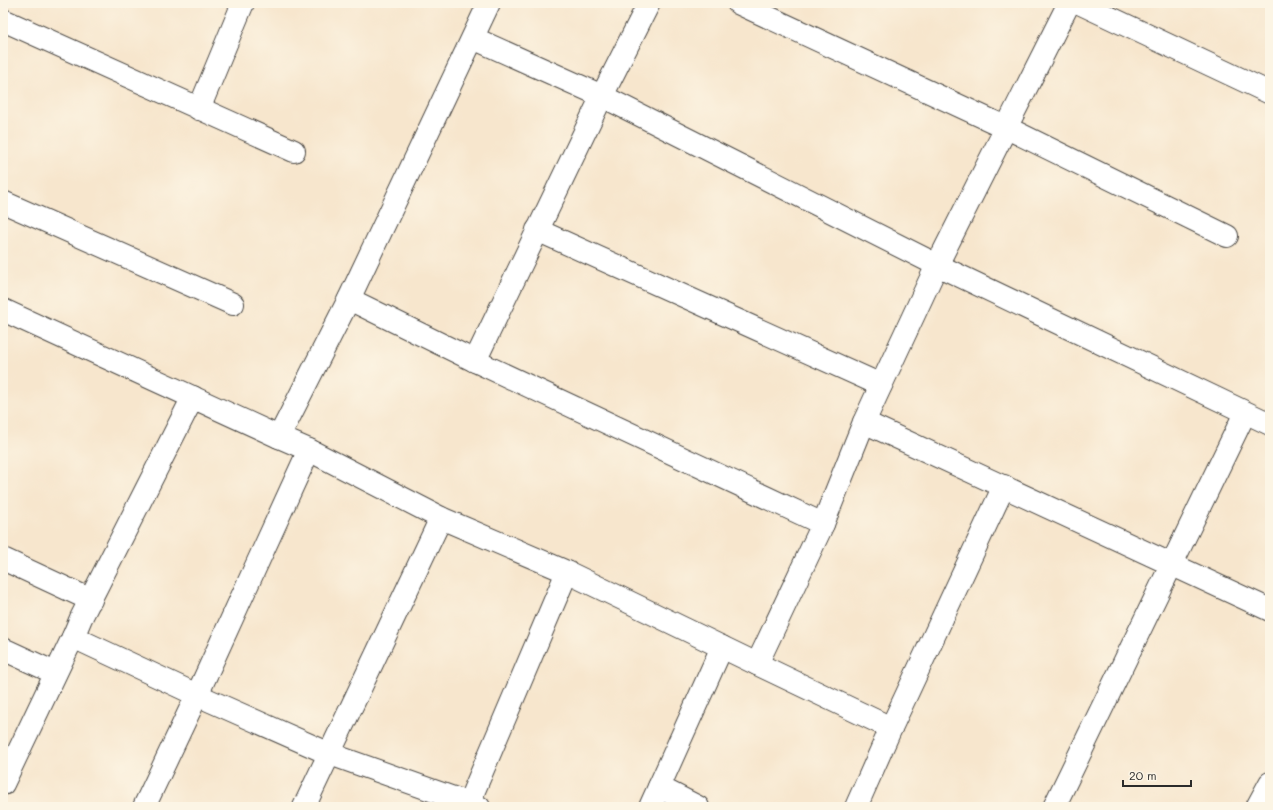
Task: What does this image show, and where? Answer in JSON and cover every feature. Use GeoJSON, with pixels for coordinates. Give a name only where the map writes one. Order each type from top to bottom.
{"type":"FeatureCollection","features":[{"type":"Feature","properties":{"kind":"street"},"geometry":{"type":"LineString","coordinates":[[199,109],[243,3]]}},
{"type":"Feature","properties":{"kind":"street"},"geometry":{"type":"LineString","coordinates":[[279,437],[349,299],[489,3]]}},
{"type":"Feature","properties":{"kind":"street"},"geometry":{"type":"LineString","coordinates":[[475,361],[602,96],[649,3]]}},
{"type":"Feature","properties":{"kind":"street"},"geometry":{"type":"LineString","coordinates":[[738,3],[1007,128],[1227,236]]}},
{"type":"Feature","properties":{"kind":"street"},"geometry":{"type":"LineString","coordinates":[[757,664],[822,524],[864,422],[937,265],[1069,3]]}},
{"type":"Feature","properties":{"kind":"street"},"geometry":{"type":"LineString","coordinates":[[1078,3],[1270,93]]}},
{"type":"Feature","properties":{"kind":"street"},"geometry":{"type":"LineString","coordinates":[[3,20],[294,151]]}},
{"type":"Feature","properties":{"kind":"street"},"geometry":{"type":"LineString","coordinates":[[473,38],[602,96],[937,265],[1270,424]]}},
{"type":"Feature","properties":{"kind":"street"},"geometry":{"type":"LineString","coordinates":[[3,202],[233,304]]}},
{"type":"Feature","properties":{"kind":"street"},"geometry":{"type":"LineString","coordinates":[[537,230],[881,385]]}},
{"type":"Feature","properties":{"kind":"street"},"geometry":{"type":"LineString","coordinates":[[349,299],[475,361],[822,524]]}},
{"type":"Feature","properties":{"kind":"street"},"geometry":{"type":"LineString","coordinates":[[3,310],[308,450],[441,518],[568,572],[891,728]]}},
{"type":"Feature","properties":{"kind":"street"},"geometry":{"type":"LineString","coordinates":[[3,784],[81,618],[193,397]]}},
{"type":"Feature","properties":{"kind":"street"},"geometry":{"type":"LineString","coordinates":[[1054,807],[1245,413]]}},
{"type":"Feature","properties":{"kind":"street"},"geometry":{"type":"LineString","coordinates":[[864,422],[1270,610]]}},
{"type":"Feature","properties":{"kind":"street"},"geometry":{"type":"LineString","coordinates":[[144,807],[197,695],[308,450]]}},
{"type":"Feature","properties":{"kind":"street"},"geometry":{"type":"LineString","coordinates":[[856,807],[891,728],[1004,486]]}},
{"type":"Feature","properties":{"kind":"street"},"geometry":{"type":"LineString","coordinates":[[304,807],[441,518]]}},
{"type":"Feature","properties":{"kind":"street"},"geometry":{"type":"LineString","coordinates":[[3,559],[91,600]]}},
{"type":"Feature","properties":{"kind":"street"},"geometry":{"type":"LineString","coordinates":[[73,637],[197,695],[330,754],[471,806],[568,572]]}},
{"type":"Feature","properties":{"kind":"street"},"geometry":{"type":"LineString","coordinates":[[650,807],[722,647]]}},
{"type":"Feature","properties":{"kind":"street"},"geometry":{"type":"LineString","coordinates":[[3,649],[55,673]]}},
{"type":"Feature","properties":{"kind":"street"},"geometry":{"type":"LineString","coordinates":[[1257,807],[1270,783]]}},
{"type":"Feature","properties":{"kind":"street"},"geometry":{"type":"LineString","coordinates":[[659,787],[698,807]]}}]}
